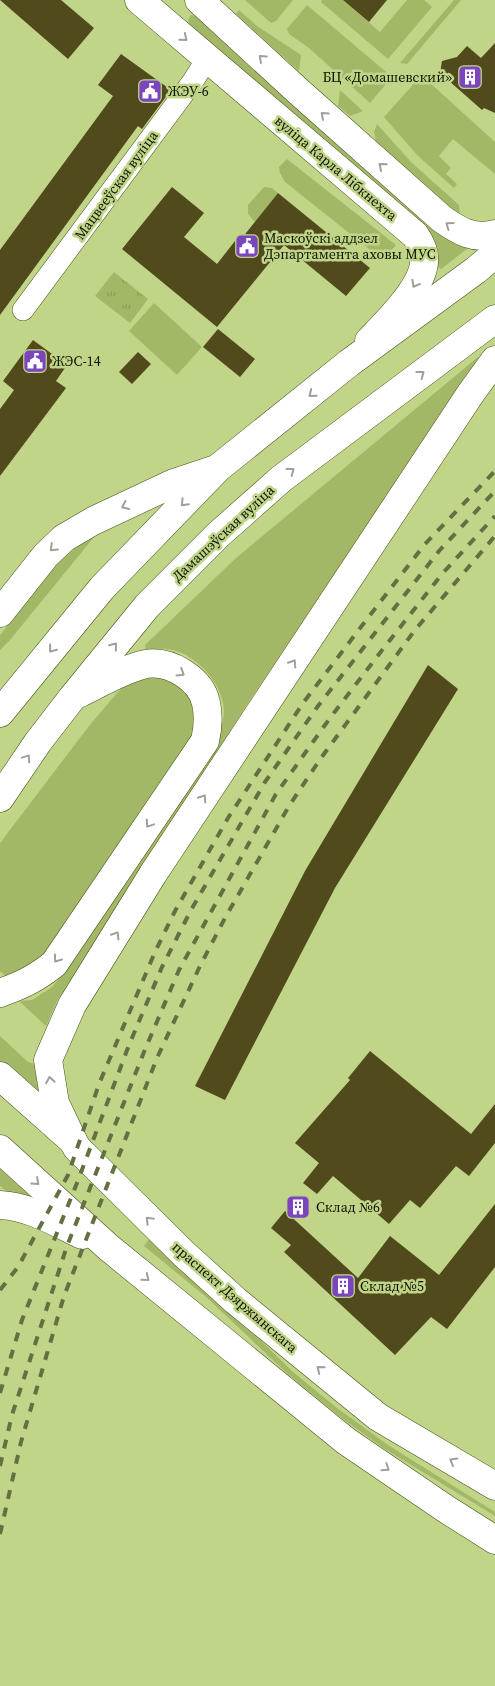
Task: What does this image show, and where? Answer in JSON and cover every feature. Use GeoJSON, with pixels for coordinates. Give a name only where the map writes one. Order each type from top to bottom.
{"type":"FeatureCollection","features":[{"type":"Feature","properties":{"kind":"main road"},"geometry":{"type":"LineString","coordinates":[[199,0],[442,220],[457,230],[470,235],[480,237],[495,234]]}},
{"type":"Feature","properties":{"kind":"main road","name":"вуліца Карла Лібкнехта"},"geometry":{"type":"LineString","coordinates":[[146,2],[207,59],[415,235],[422,248],[424,257],[418,280],[406,300],[349,363]]}},
{"type":"Feature","properties":{"kind":"main road"},"geometry":{"type":"LineString","coordinates":[[0,713],[102,588],[218,468],[349,363],[495,254]]}},
{"type":"Feature","properties":{"kind":"main road","name":"Дамашэўская вуліца"},"geometry":{"type":"LineString","coordinates":[[0,798],[38,742],[147,606],[219,534],[281,479],[495,319]]}},
{"type":"Feature","properties":{"kind":"main road"},"geometry":{"type":"LineString","coordinates":[[73,1141],[55,1103],[48,1060],[48,1056],[72,1005],[159,866],[471,393],[495,360]]}},
{"type":"Feature","properties":{"kind":"main road"},"geometry":{"type":"LineString","coordinates":[[0,613],[46,555],[64,538],[93,521],[174,483],[218,468]]}},
{"type":"Feature","properties":{"kind":"main road"},"geometry":{"type":"LineString","coordinates":[[0,993],[36,978],[54,964],[205,741],[209,722],[206,701],[200,689],[188,677],[170,666],[149,664],[131,668],[72,698]]}},
{"type":"Feature","properties":{"kind":"main road","name":"праспект Дзяржынскага"},"geometry":{"type":"LineString","coordinates":[[0,1076],[73,1141],[77,1148],[184,1254],[236,1301],[378,1417],[495,1486]]}},
{"type":"Feature","properties":{"kind":"main road"},"geometry":{"type":"LineString","coordinates":[[0,1149],[108,1247],[346,1441],[495,1540]]}},
{"type":"Feature","properties":{"kind":"main road"},"geometry":{"type":"LineString","coordinates":[[0,1205],[28,1209],[108,1247]]}},
{"type":"Feature","properties":{"kind":"street","name":"Мацвееўская вуліца"},"geometry":{"type":"LineString","coordinates":[[23,310],[193,81],[207,59]]}},
{"type":"Feature","properties":{"kind":"green space"},"geometry":{"type":"Polygon","coordinates":[[[245,0],[293,0],[276,21],[271,23],[245,0]]]}},
{"type":"Feature","properties":{"kind":"green space"},"geometry":{"type":"Polygon","coordinates":[[[322,0],[343,0],[380,32],[407,0],[424,0],[432,7],[388,59],[321,2],[322,0]]]}},
{"type":"Feature","properties":{"kind":"green space"},"geometry":{"type":"Polygon","coordinates":[[[454,0],[461,0],[407,64],[400,63],[454,0]]]}},
{"type":"Feature","properties":{"kind":"green space"},"geometry":{"type":"Polygon","coordinates":[[[307,5],[392,77],[370,103],[309,48],[289,34],[287,29],[307,5]]]}},
{"type":"Feature","properties":{"kind":"green space"},"geometry":{"type":"Polygon","coordinates":[[[239,10],[257,26],[301,55],[299,71],[236,14],[239,10]]]}},
{"type":"Feature","properties":{"kind":"green space"},"geometry":{"type":"Polygon","coordinates":[[[191,15],[198,17],[468,247],[467,249],[441,269],[436,266],[430,234],[190,25],[188,20],[191,15]]]}},
{"type":"Feature","properties":{"kind":"green space"},"geometry":{"type":"Polygon","coordinates":[[[417,80],[429,82],[495,142],[495,174],[453,139],[439,156],[451,168],[446,174],[457,184],[454,188],[417,155],[384,117],[417,80]]]}},
{"type":"Feature","properties":{"kind":"green space"},"geometry":{"type":"Polygon","coordinates":[[[340,90],[363,111],[350,116],[338,106],[340,90]]]}},
{"type":"Feature","properties":{"kind":"green space"},"geometry":{"type":"Polygon","coordinates":[[[377,124],[411,162],[459,205],[460,216],[376,141],[374,132],[377,124]]]}},
{"type":"Feature","properties":{"kind":"green space"},"geometry":{"type":"Polygon","coordinates":[[[287,159],[396,245],[383,260],[285,182],[279,167],[287,159]]]}},
{"type":"Feature","properties":{"kind":"green space"},"geometry":{"type":"Polygon","coordinates":[[[264,187],[272,188],[278,193],[255,222],[248,214],[248,205],[264,187]]]}},
{"type":"Feature","properties":{"kind":"green space"},"geometry":{"type":"Polygon","coordinates":[[[114,272],[148,299],[130,323],[95,296],[114,272]]]}},
{"type":"Feature","properties":{"kind":"green space"},"geometry":{"type":"Polygon","coordinates":[[[154,303],[202,347],[177,375],[129,331],[154,303]]]}},
{"type":"Feature","properties":{"kind":"green space"},"geometry":{"type":"Polygon","coordinates":[[[478,357],[479,362],[248,703],[58,999],[46,1026],[19,1001],[32,1000],[52,987],[73,962],[220,733],[224,713],[223,700],[208,673],[191,658],[182,653],[167,649],[146,649],[145,645],[236,558],[478,357]]]}},
{"type":"Feature","properties":{"kind":"green space"},"geometry":{"type":"Polygon","coordinates":[[[94,537],[0,650],[0,635],[43,580],[68,555],[94,537]]]}},
{"type":"Feature","properties":{"kind":"green space"},"geometry":{"type":"Polygon","coordinates":[[[165,673],[196,701],[193,738],[47,959],[10,980],[0,971],[0,843],[89,726],[116,694],[126,684],[165,673]]]}},
{"type":"Feature","properties":{"kind":"green space"},"geometry":{"type":"Polygon","coordinates":[[[0,1036],[28,1062],[36,1064],[42,1098],[0,1061],[0,1036]]]}},
{"type":"Feature","properties":{"kind":"green space"},"geometry":{"type":"Polygon","coordinates":[[[0,1165],[31,1193],[30,1197],[8,1193],[0,1186],[0,1165]]]}},
{"type":"Feature","properties":{"kind":"green space"},"geometry":{"type":"Polygon","coordinates":[[[152,1235],[292,1371],[337,1408],[388,1445],[495,1512],[495,1516],[385,1449],[347,1422],[290,1376],[206,1297],[144,1246],[152,1235]]]}},
{"type":"Feature","properties":{"kind":"building"},"geometry":{"type":"Polygon","coordinates":[[[0,0],[61,0],[94,28],[68,59],[0,0]]]}},
{"type":"Feature","properties":{"kind":"building"},"geometry":{"type":"Polygon","coordinates":[[[343,0],[387,0],[369,22],[343,0]]]}},
{"type":"Feature","properties":{"kind":"building","name":"БЦ «Домашевский»"},"geometry":{"type":"Polygon","coordinates":[[[495,43],[495,113],[484,108],[482,110],[440,73],[442,61],[457,57],[467,46],[481,58],[495,43]]]}},
{"type":"Feature","properties":{"kind":"building"},"geometry":{"type":"Polygon","coordinates":[[[121,54],[171,90],[142,129],[138,126],[0,315],[0,250],[113,96],[98,85],[121,54]]]}},
{"type":"Feature","properties":{"kind":"building"},"geometry":{"type":"Polygon","coordinates":[[[172,187],[204,213],[184,237],[217,264],[235,241],[238,243],[278,193],[370,268],[346,296],[284,245],[217,327],[122,249],[172,187]]]}},
{"type":"Feature","properties":{"kind":"building"},"geometry":{"type":"Polygon","coordinates":[[[218,329],[255,359],[240,377],[203,347],[218,329]]]}},
{"type":"Feature","properties":{"kind":"building"},"geometry":{"type":"Polygon","coordinates":[[[33,340],[67,365],[56,381],[66,388],[0,476],[0,409],[14,390],[3,381],[33,340]]]}},
{"type":"Feature","properties":{"kind":"building"},"geometry":{"type":"Polygon","coordinates":[[[138,352],[151,364],[132,384],[119,372],[138,352]]]}},
{"type":"Feature","properties":{"kind":"building"},"geometry":{"type":"Polygon","coordinates":[[[428,665],[458,689],[335,888],[225,1100],[195,1086],[305,871],[428,665]]]}},
{"type":"Feature","properties":{"kind":"building"},"geometry":{"type":"Polygon","coordinates":[[[370,1051],[471,1134],[495,1104],[495,1143],[469,1176],[456,1166],[420,1208],[410,1200],[389,1224],[333,1176],[317,1194],[303,1183],[319,1163],[295,1143],[350,1080],[348,1078],[370,1051]]]}},
{"type":"Feature","properties":{"kind":"building"},"geometry":{"type":"Polygon","coordinates":[[[495,1204],[495,1267],[447,1329],[431,1317],[395,1355],[284,1252],[291,1245],[271,1228],[285,1211],[358,1278],[390,1236],[439,1275],[495,1204]]]}},
{"type":"Feature","properties":{"kind":"railway"},"geometry":{"type":"LineString","coordinates":[[0,1290],[18,1267],[68,1175],[99,1084],[155,952],[175,911],[228,818],[303,703],[364,623],[425,544],[495,471]]}},
{"type":"Feature","properties":{"kind":"railway"},"geometry":{"type":"LineString","coordinates":[[0,1393],[22,1320],[77,1183],[129,1045],[162,967],[191,910],[265,782],[318,706],[439,551],[495,491]]}},
{"type":"Feature","properties":{"kind":"railway"},"geometry":{"type":"LineString","coordinates":[[0,1466],[12,1415],[67,1246],[144,1052],[179,970],[276,794],[330,718],[442,574],[495,516]]}},
{"type":"Feature","properties":{"kind":"railway"},"geometry":{"type":"LineString","coordinates":[[0,1534],[21,1442],[64,1296],[157,1058],[200,966],[289,806],[321,758],[415,630],[495,536]]}},
{"type":"Feature","properties":{"kind":"place","name":"БЦ «Домашевский»"},"geometry":{"type":"Point","coordinates":[470,77]}},
{"type":"Feature","properties":{"kind":"place","name":"ЖЭУ-6"},"geometry":{"type":"Point","coordinates":[150,91]}},
{"type":"Feature","properties":{"kind":"place","name":"Маскоўскі аддзел Дэпартамента аховы МУС"},"geometry":{"type":"Point","coordinates":[247,246]}},
{"type":"Feature","properties":{"kind":"place","name":"ЖЭС-14"},"geometry":{"type":"Point","coordinates":[35,361]}},
{"type":"Feature","properties":{"kind":"place","name":"Склад №6"},"geometry":{"type":"Point","coordinates":[298,1207]}},
{"type":"Feature","properties":{"kind":"place","name":"Склад №5"},"geometry":{"type":"Point","coordinates":[343,1286]}}]}
